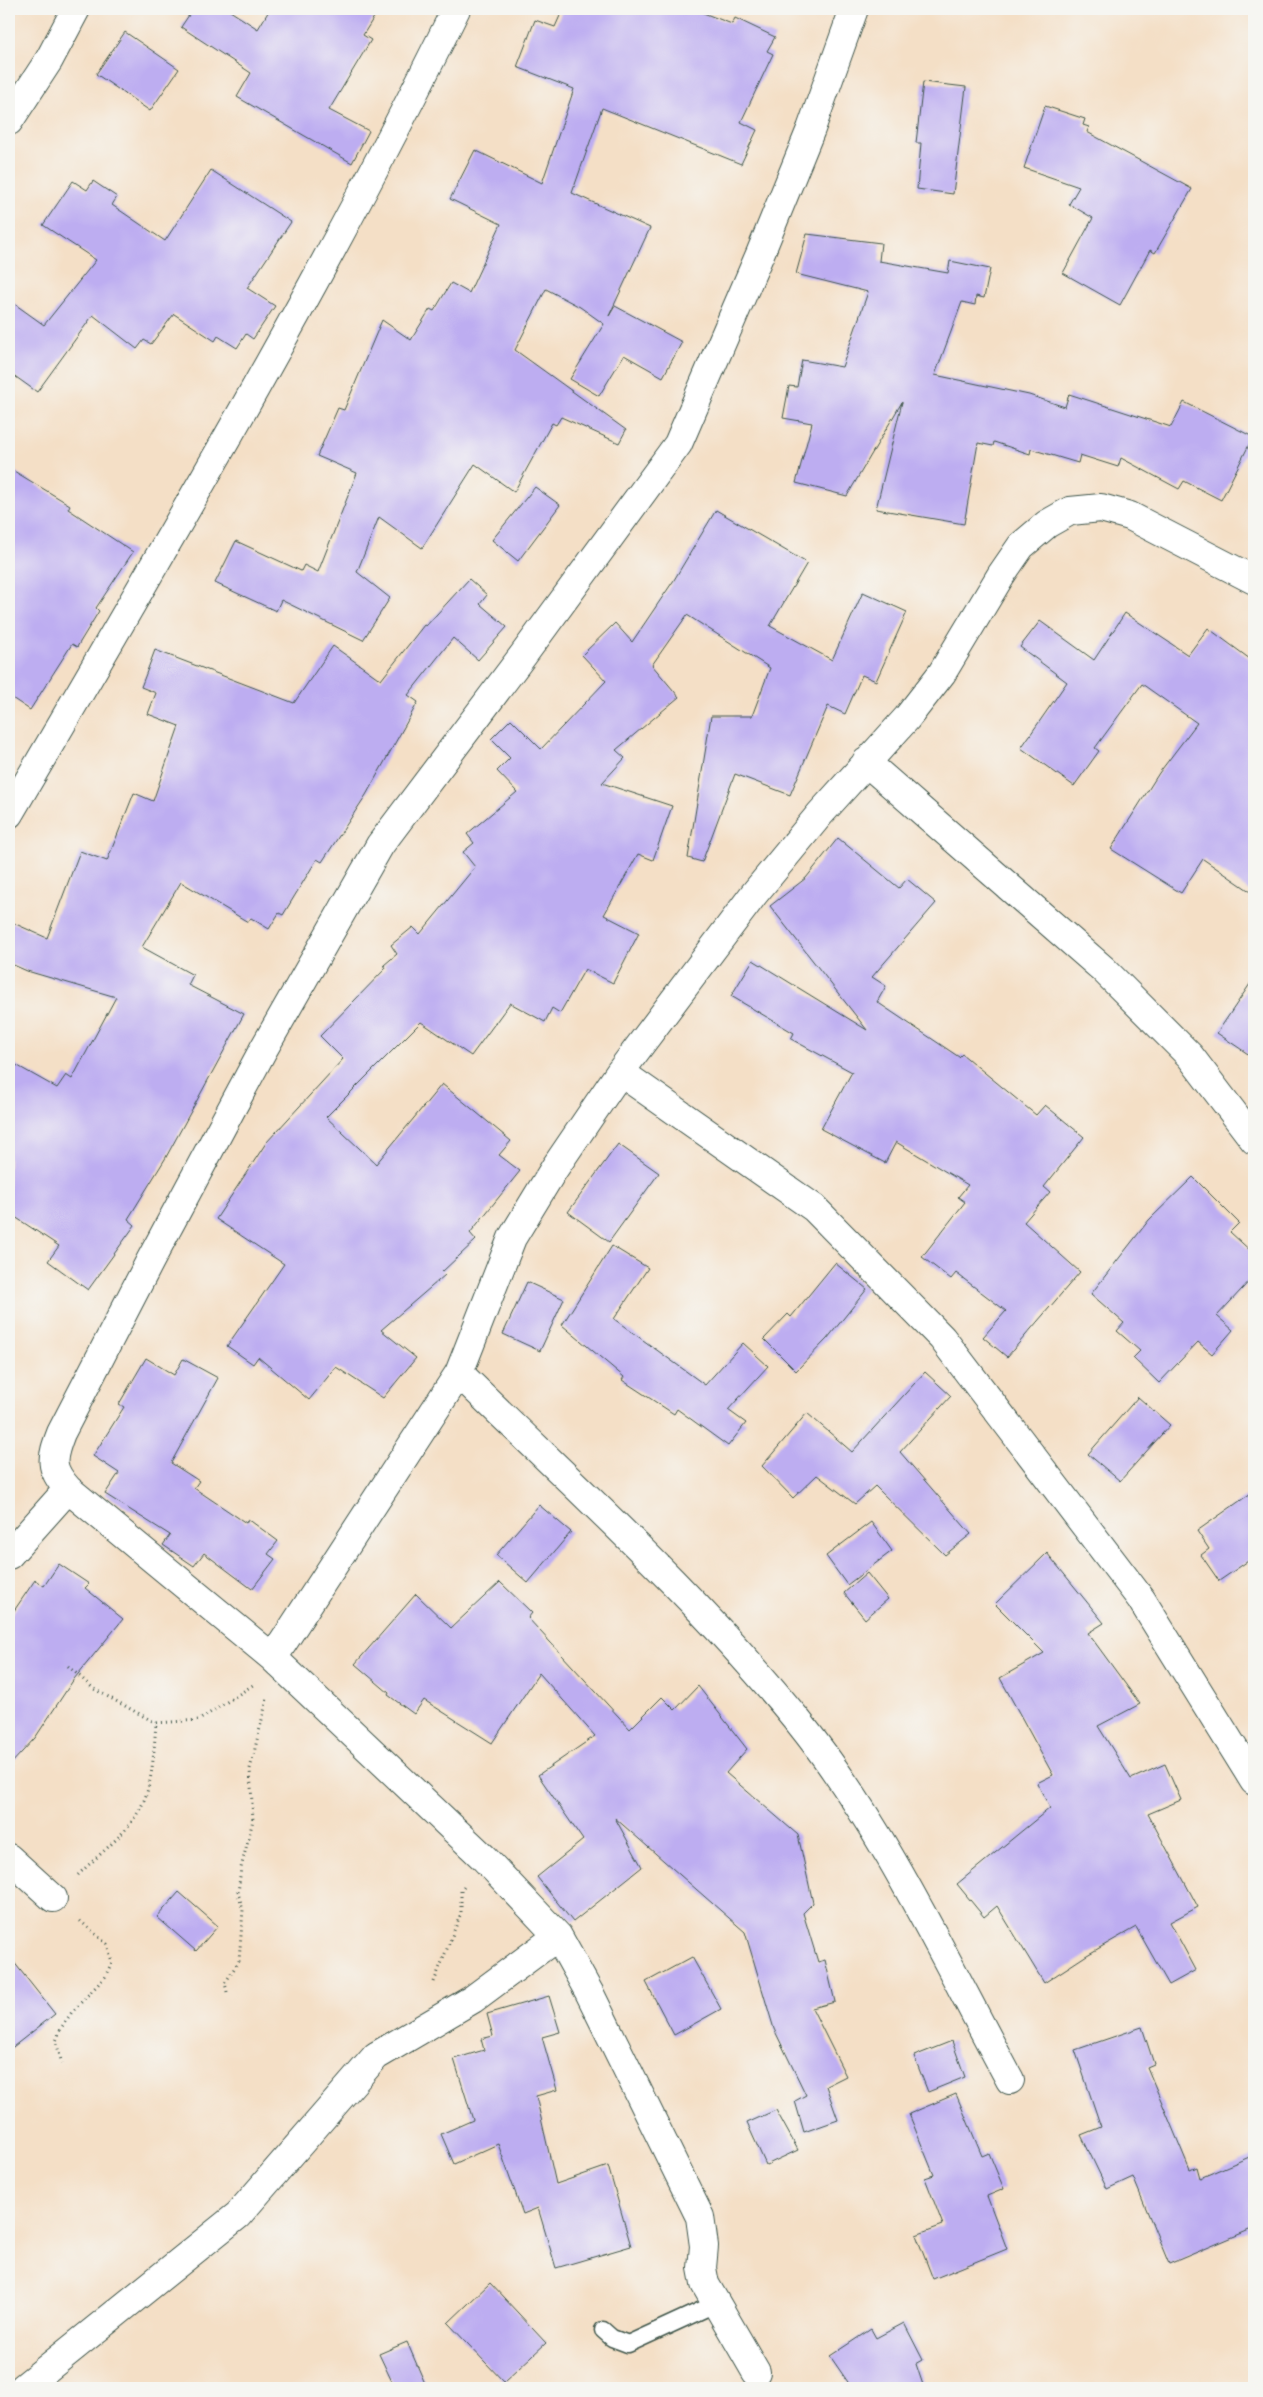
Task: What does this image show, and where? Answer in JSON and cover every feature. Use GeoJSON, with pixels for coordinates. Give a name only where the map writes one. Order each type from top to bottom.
{"type":"FeatureCollection","features":[{"type":"Feature","properties":{"kind":"street"},"geometry":{"type":"LineString","coordinates":[[9,121],[49,60],[76,9]]}},
{"type":"Feature","properties":{"kind":"street"},"geometry":{"type":"LineString","coordinates":[[9,814],[182,516],[321,269],[456,9]]}},
{"type":"Feature","properties":{"kind":"street"},"geometry":{"type":"LineString","coordinates":[[756,2372],[715,2304],[703,2277],[704,2246],[700,2218],[589,1992],[558,1936],[484,1858],[273,1658],[68,1490],[56,1475],[53,1467],[53,1457],[61,1433],[150,1261],[259,1058],[380,845],[524,654],[678,444],[804,147],[854,9]]}},
{"type":"Feature","properties":{"kind":"street"},"geometry":{"type":"LineString","coordinates":[[273,1658],[459,1373],[512,1238],[554,1169],[620,1072],[754,894],[820,814],[907,718],[942,673],[1001,575],[1021,546],[1047,524],[1070,511],[1101,508],[1130,516],[1254,580]]}},
{"type":"Feature","properties":{"kind":"street"},"geometry":{"type":"LineString","coordinates":[[866,762],[1103,969],[1190,1056],[1254,1140]]}},
{"type":"Feature","properties":{"kind":"street"},"geometry":{"type":"LineString","coordinates":[[620,1072],[814,1208],[942,1338],[1141,1599],[1254,1781]]}},
{"type":"Feature","properties":{"kind":"street"},"geometry":{"type":"LineString","coordinates":[[459,1373],[707,1616],[798,1722],[871,1824],[1010,2080]]}},
{"type":"Feature","properties":{"kind":"street"},"geometry":{"type":"LineString","coordinates":[[9,1555],[68,1490]]}},
{"type":"Feature","properties":{"kind":"street"},"geometry":{"type":"LineString","coordinates":[[9,1858],[53,1898]]}},
{"type":"Feature","properties":{"kind":"street"},"geometry":{"type":"LineString","coordinates":[[23,2388],[238,2215],[376,2056],[473,1999],[558,1936]]}},
{"type":"Feature","properties":{"kind":"lane"},"geometry":{"type":"LineString","coordinates":[[603,2330],[612,2338],[628,2344],[715,2304]]}},
{"type":"Feature","properties":{"kind":"path"},"geometry":{"type":"LineString","coordinates":[[227,1992],[225,1983],[239,1961],[243,1910],[238,1893],[241,1868],[254,1820],[250,1769],[265,1708],[273,1658]]}},
{"type":"Feature","properties":{"kind":"path"},"geometry":{"type":"LineString","coordinates":[[68,1666],[94,1689],[156,1723],[199,1720],[250,1688]]}},
{"type":"Feature","properties":{"kind":"path"},"geometry":{"type":"LineString","coordinates":[[62,2064],[56,2041],[61,2028],[72,2012],[105,1977],[112,1962],[107,1944],[53,1898],[126,1828],[142,1806],[151,1774],[156,1723]]}},
{"type":"Feature","properties":{"kind":"path"},"geometry":{"type":"LineString","coordinates":[[434,1982],[461,1913],[462,1891],[484,1858]]}},
{"type":"Feature","properties":{"kind":"building"},"geometry":{"type":"Polygon","coordinates":[[[193,9],[227,9],[258,29],[270,9],[379,9],[363,35],[371,40],[329,110],[369,131],[352,163],[237,97],[251,73],[181,27],[193,9]]]}},
{"type":"Feature","properties":{"kind":"building"},"geometry":{"type":"Polygon","coordinates":[[[563,9],[693,9],[732,24],[735,18],[775,37],[767,51],[773,54],[741,122],[757,130],[741,164],[602,108],[572,193],[650,228],[609,316],[615,306],[682,342],[663,377],[624,355],[599,396],[570,379],[604,324],[580,307],[546,289],[515,350],[626,430],[619,443],[561,417],[556,425],[552,423],[514,492],[475,464],[422,548],[379,517],[357,572],[390,598],[363,640],[281,600],[276,611],[215,583],[236,541],[301,571],[304,565],[318,572],[357,473],[317,456],[338,408],[344,410],[382,320],[411,340],[430,309],[434,311],[451,283],[469,293],[501,224],[450,199],[475,150],[542,183],[574,89],[517,67],[535,20],[555,27],[563,9]]]}},
{"type":"Feature","properties":{"kind":"building"},"geometry":{"type":"Polygon","coordinates":[[[125,32],[179,69],[150,111],[96,74],[125,32]]]}},
{"type":"Feature","properties":{"kind":"building"},"geometry":{"type":"Polygon","coordinates":[[[923,82],[966,87],[953,194],[917,189],[921,143],[916,143],[923,82]]]}},
{"type":"Feature","properties":{"kind":"building"},"geometry":{"type":"Polygon","coordinates":[[[1045,106],[1085,119],[1083,125],[1089,127],[1087,132],[1192,189],[1155,253],[1150,250],[1120,305],[1063,273],[1093,218],[1069,204],[1079,187],[1024,168],[1045,106]]]}},
{"type":"Feature","properties":{"kind":"building"},"geometry":{"type":"Polygon","coordinates":[[[211,170],[291,222],[247,288],[275,306],[253,339],[246,334],[237,348],[218,336],[215,341],[174,314],[151,344],[144,340],[137,349],[93,315],[37,392],[9,372],[9,300],[44,325],[96,260],[43,225],[73,181],[87,190],[93,181],[117,197],[112,205],[165,241],[211,170]]]}},
{"type":"Feature","properties":{"kind":"building"},"geometry":{"type":"Polygon","coordinates":[[[807,234],[881,243],[879,261],[948,273],[950,261],[990,269],[984,298],[976,296],[975,305],[962,302],[935,375],[1029,395],[1065,407],[1069,394],[1171,427],[1184,402],[1253,437],[1221,500],[1184,481],[1179,489],[1121,458],[1118,467],[1080,455],[1078,463],[1031,449],[1030,454],[994,442],[993,446],[978,443],[964,524],[876,509],[902,402],[847,496],[796,483],[812,423],[783,418],[789,386],[797,387],[802,360],[842,367],[868,292],[796,274],[807,234]]]}},
{"type":"Feature","properties":{"kind":"building"},"geometry":{"type":"Polygon","coordinates":[[[9,468],[70,505],[68,509],[133,552],[96,608],[99,611],[77,647],[72,644],[30,710],[9,696],[9,468]]]}},
{"type":"Feature","properties":{"kind":"building"},"geometry":{"type":"Polygon","coordinates":[[[535,487],[560,505],[518,561],[492,540],[535,487]]]}},
{"type":"Feature","properties":{"kind":"building"},"geometry":{"type":"Polygon","coordinates":[[[716,510],[807,563],[770,626],[832,660],[863,592],[907,612],[876,681],[862,675],[845,714],[828,706],[790,795],[735,774],[702,862],[688,858],[711,716],[752,716],[770,668],[687,615],[652,665],[679,697],[616,750],[625,758],[602,783],[672,806],[653,860],[638,854],[604,915],[639,933],[613,983],[585,969],[560,1013],[552,1008],[545,1022],[510,1003],[471,1056],[421,1022],[326,1117],[376,1164],[442,1084],[511,1141],[499,1155],[520,1171],[470,1233],[476,1240],[442,1272],[445,1275],[381,1330],[416,1358],[383,1398],[336,1367],[309,1400],[258,1357],[253,1364],[227,1346],[284,1264],[216,1219],[266,1143],[343,1059],[320,1036],[386,968],[384,965],[397,954],[391,945],[413,927],[420,934],[475,867],[463,852],[474,843],[467,834],[517,792],[497,771],[510,758],[491,739],[511,719],[541,749],[606,681],[582,655],[615,623],[632,642],[674,580],[716,510]]]}},
{"type":"Feature","properties":{"kind":"building"},"geometry":{"type":"Polygon","coordinates":[[[469,579],[487,595],[480,604],[507,627],[478,660],[453,638],[408,695],[418,702],[366,795],[322,862],[317,859],[283,915],[279,913],[269,929],[251,918],[248,922],[181,882],[142,947],[193,975],[188,985],[244,1014],[165,1159],[128,1219],[135,1225],[88,1290],[48,1261],[59,1246],[9,1213],[9,1061],[57,1088],[66,1075],[72,1079],[116,997],[27,971],[9,963],[9,921],[47,938],[80,851],[107,861],[134,793],[153,801],[179,726],[148,714],[156,693],[141,687],[155,650],[294,703],[333,646],[381,680],[424,625],[426,626],[469,579]]]}},
{"type":"Feature","properties":{"kind":"building"},"geometry":{"type":"Polygon","coordinates":[[[1125,613],[1188,655],[1208,628],[1254,662],[1254,894],[1203,859],[1181,893],[1111,849],[1159,773],[1197,723],[1142,684],[1095,748],[1099,751],[1074,786],[1021,748],[1067,682],[1020,647],[1040,621],[1094,660],[1125,613]]]}},
{"type":"Feature","properties":{"kind":"building"},"geometry":{"type":"Polygon","coordinates":[[[838,838],[899,888],[907,879],[936,903],[872,977],[886,986],[877,1002],[959,1057],[962,1054],[1036,1115],[1045,1105],[1084,1137],[1044,1187],[1050,1192],[1024,1222],[1080,1272],[1007,1357],[983,1337],[1006,1311],[956,1273],[951,1279],[922,1257],[965,1202],[958,1197],[968,1185],[896,1142],[885,1163],[821,1129],[852,1072],[791,1039],[794,1033],[731,996],[753,960],[867,1030],[770,906],[806,878],[838,838]]]}},
{"type":"Feature","properties":{"kind":"building"},"geometry":{"type":"Polygon","coordinates":[[[1254,978],[1254,1058],[1217,1033],[1254,978]]]}},
{"type":"Feature","properties":{"kind":"building"},"geometry":{"type":"Polygon","coordinates":[[[618,1144],[659,1173],[609,1242],[568,1212],[618,1144]]]}},
{"type":"Feature","properties":{"kind":"building"},"geometry":{"type":"Polygon","coordinates":[[[1193,1177],[1239,1223],[1230,1232],[1254,1254],[1254,1276],[1217,1316],[1233,1330],[1212,1354],[1198,1342],[1159,1383],[1133,1358],[1140,1351],[1117,1331],[1124,1323],[1091,1294],[1149,1220],[1193,1177]]]}},
{"type":"Feature","properties":{"kind":"building"},"geometry":{"type":"Polygon","coordinates":[[[612,1246],[648,1268],[614,1319],[705,1385],[743,1343],[768,1366],[728,1410],[746,1423],[728,1446],[677,1409],[674,1414],[622,1380],[624,1377],[562,1325],[612,1246]]]}},
{"type":"Feature","properties":{"kind":"building"},"geometry":{"type":"Polygon","coordinates":[[[835,1263],[867,1289],[827,1339],[796,1371],[764,1339],[788,1314],[791,1317],[835,1263]]]}},
{"type":"Feature","properties":{"kind":"building"},"geometry":{"type":"Polygon","coordinates":[[[527,1282],[564,1299],[540,1351],[503,1334],[527,1282]]]}},
{"type":"Feature","properties":{"kind":"building"},"geometry":{"type":"Polygon","coordinates":[[[146,1358],[174,1375],[183,1359],[218,1378],[171,1463],[199,1481],[194,1488],[246,1523],[248,1519],[278,1541],[268,1554],[275,1559],[252,1589],[204,1553],[194,1566],[163,1545],[170,1535],[105,1494],[119,1473],[93,1456],[124,1407],[119,1404],[146,1358]]]}},
{"type":"Feature","properties":{"kind":"building"},"geometry":{"type":"Polygon","coordinates":[[[925,1372],[951,1396],[900,1452],[971,1534],[945,1555],[875,1486],[855,1504],[817,1475],[793,1498],[762,1466],[807,1413],[852,1452],[925,1372]]]}},
{"type":"Feature","properties":{"kind":"building"},"geometry":{"type":"Polygon","coordinates":[[[1138,1397],[1170,1425],[1120,1481],[1088,1454],[1138,1397]]]}},
{"type":"Feature","properties":{"kind":"building"},"geometry":{"type":"Polygon","coordinates":[[[1254,1491],[1254,1557],[1219,1581],[1201,1555],[1209,1549],[1197,1531],[1254,1491]]]}},
{"type":"Feature","properties":{"kind":"building"},"geometry":{"type":"Polygon","coordinates":[[[539,1505],[571,1532],[528,1583],[496,1555],[539,1505]]]}},
{"type":"Feature","properties":{"kind":"building"},"geometry":{"type":"Polygon","coordinates":[[[871,1522],[892,1551],[847,1585],[826,1556],[871,1522]]]}},
{"type":"Feature","properties":{"kind":"building"},"geometry":{"type":"Polygon","coordinates":[[[1047,1553],[1104,1623],[1088,1633],[1140,1704],[1098,1726],[1131,1779],[1165,1764],[1181,1800],[1148,1814],[1198,1907],[1170,1922],[1196,1970],[1169,1985],[1136,1927],[1087,1955],[1044,1983],[997,1906],[984,1917],[957,1884],[1050,1808],[1037,1783],[1053,1775],[1000,1678],[1044,1653],[995,1604],[1047,1553]]]}},
{"type":"Feature","properties":{"kind":"building"},"geometry":{"type":"Polygon","coordinates":[[[59,1564],[89,1584],[85,1588],[123,1619],[74,1679],[35,1738],[9,1766],[9,1618],[35,1580],[44,1586],[59,1564]]]}},
{"type":"Feature","properties":{"kind":"building"},"geometry":{"type":"Polygon","coordinates":[[[867,1573],[888,1599],[865,1619],[844,1593],[867,1573]]]}},
{"type":"Feature","properties":{"kind":"building"},"geometry":{"type":"Polygon","coordinates":[[[500,1582],[532,1613],[528,1618],[630,1729],[662,1697],[675,1710],[698,1686],[747,1749],[726,1773],[798,1835],[813,1903],[803,1913],[818,1962],[825,1960],[835,2002],[812,2008],[846,2076],[826,2086],[838,2120],[804,2132],[795,2101],[806,2095],[774,2029],[745,1932],[615,1818],[642,1867],[573,1922],[537,1877],[583,1840],[538,1775],[595,1736],[539,1673],[492,1743],[424,1700],[414,1714],[388,1695],[389,1693],[355,1664],[416,1594],[451,1628],[500,1582]]]}},
{"type":"Feature","properties":{"kind":"building"},"geometry":{"type":"Polygon","coordinates":[[[179,1892],[218,1926],[196,1951],[157,1917],[179,1892]]]}},
{"type":"Feature","properties":{"kind":"building"},"geometry":{"type":"Polygon","coordinates":[[[9,1956],[55,2014],[9,2050],[9,1956]]]}},
{"type":"Feature","properties":{"kind":"building"},"geometry":{"type":"Polygon","coordinates":[[[692,1957],[721,2009],[674,2035],[646,1982],[692,1957]]]}},
{"type":"Feature","properties":{"kind":"building"},"geometry":{"type":"Polygon","coordinates":[[[549,1996],[560,2032],[542,2037],[557,2090],[536,2096],[556,2184],[608,2166],[631,2246],[556,2268],[538,2208],[523,2214],[498,2144],[454,2164],[441,2134],[473,2120],[454,2059],[484,2050],[481,2039],[493,2036],[487,2014],[549,1996]]]}},
{"type":"Feature","properties":{"kind":"building"},"geometry":{"type":"Polygon","coordinates":[[[1142,2027],[1154,2064],[1147,2067],[1190,2170],[1197,2167],[1200,2178],[1254,2155],[1254,2228],[1169,2264],[1133,2177],[1107,2189],[1081,2135],[1101,2127],[1075,2050],[1142,2027]]]}},
{"type":"Feature","properties":{"kind":"building"},"geometry":{"type":"Polygon","coordinates":[[[952,2041],[965,2077],[928,2092],[914,2056],[952,2041]]]}},
{"type":"Feature","properties":{"kind":"building"},"geometry":{"type":"Polygon","coordinates":[[[956,2094],[982,2156],[989,2153],[1004,2189],[987,2196],[1007,2249],[933,2279],[916,2235],[943,2225],[925,2178],[934,2175],[909,2114],[956,2094]]]}},
{"type":"Feature","properties":{"kind":"building"},"geometry":{"type":"Polygon","coordinates":[[[776,2110],[798,2150],[766,2165],[747,2123],[776,2110]]]}},
{"type":"Feature","properties":{"kind":"building"},"geometry":{"type":"Polygon","coordinates":[[[490,2283],[546,2343],[504,2382],[448,2323],[490,2283]]]}},
{"type":"Feature","properties":{"kind":"building"},"geometry":{"type":"Polygon","coordinates":[[[904,2323],[923,2360],[916,2364],[924,2388],[852,2388],[830,2356],[871,2329],[876,2338],[904,2323]]]}},
{"type":"Feature","properties":{"kind":"building"},"geometry":{"type":"Polygon","coordinates":[[[407,2342],[427,2388],[395,2388],[379,2354],[407,2342]]]}}]}
